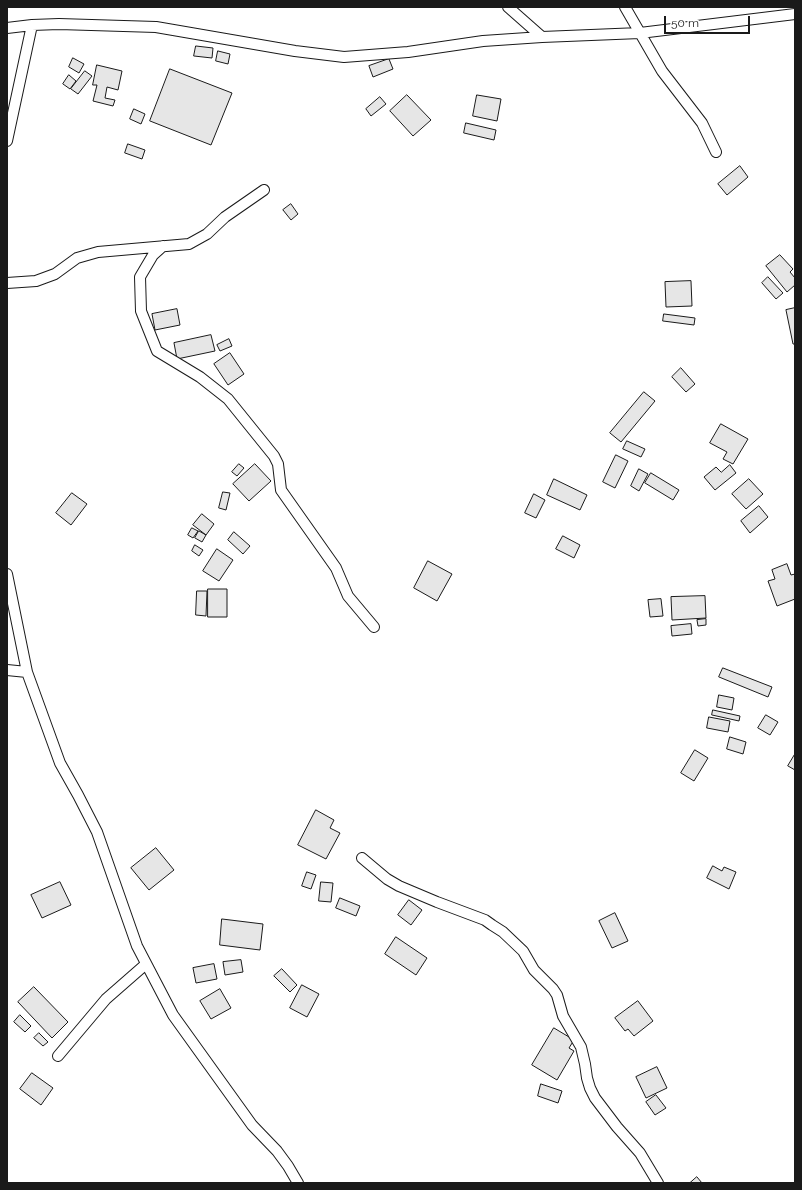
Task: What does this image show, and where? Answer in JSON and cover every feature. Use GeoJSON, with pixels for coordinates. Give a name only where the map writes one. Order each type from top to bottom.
{"type":"FeatureCollection","features":[{"type":"Feature","properties":{"kind":"street"},"geometry":{"type":"LineString","coordinates":[[508,7],[542,37]]}},
{"type":"Feature","properties":{"kind":"street"},"geometry":{"type":"LineString","coordinates":[[626,7],[662,71],[702,123],[716,152]]}},
{"type":"Feature","properties":{"kind":"street"},"geometry":{"type":"LineString","coordinates":[[7,28],[59,24],[156,27],[282,49],[344,57],[408,52],[483,41],[640,33],[795,14]]}},
{"type":"Feature","properties":{"kind":"street"},"geometry":{"type":"LineString","coordinates":[[7,141],[32,25]]}},
{"type":"Feature","properties":{"kind":"street"},"geometry":{"type":"LineString","coordinates":[[7,283],[36,281],[55,274],[65,265],[77,258],[98,252],[189,244],[207,234],[225,216],[264,190]]}},
{"type":"Feature","properties":{"kind":"street"},"geometry":{"type":"LineString","coordinates":[[163,246],[153,255],[140,276],[141,311],[157,351],[200,377],[228,399],[274,456],[278,464],[281,490],[336,568],[348,596],[374,627]]}},
{"type":"Feature","properties":{"kind":"street"},"geometry":{"type":"LineString","coordinates":[[7,574],[27,672],[60,763],[97,832],[136,946],[173,1015],[252,1125],[277,1151],[298,1183]]}},
{"type":"Feature","properties":{"kind":"street"},"geometry":{"type":"LineString","coordinates":[[7,670],[27,672]]}},
{"type":"Feature","properties":{"kind":"street"},"geometry":{"type":"LineString","coordinates":[[362,858],[387,879],[399,886],[492,924],[523,951],[534,970],[557,995],[563,1016],[581,1047],[587,1078],[595,1098],[617,1127],[640,1153],[658,1183]]}},
{"type":"Feature","properties":{"kind":"street"},"geometry":{"type":"LineString","coordinates":[[58,1056],[106,999],[146,964]]}},
{"type":"Feature","properties":{"kind":"building"},"geometry":{"type":"Polygon","coordinates":[[[196,46],[213,48],[212,58],[194,56],[196,46]]]}},
{"type":"Feature","properties":{"kind":"building"},"geometry":{"type":"Polygon","coordinates":[[[218,51],[230,54],[228,64],[216,61],[218,51]]]}},
{"type":"Feature","properties":{"kind":"building"},"geometry":{"type":"Polygon","coordinates":[[[73,58],[84,64],[79,73],[69,67],[73,58]]]}},
{"type":"Feature","properties":{"kind":"building"},"geometry":{"type":"Polygon","coordinates":[[[389,59],[393,69],[373,77],[369,66],[389,59]]]}},
{"type":"Feature","properties":{"kind":"building"},"geometry":{"type":"Polygon","coordinates":[[[97,65],[122,71],[118,90],[107,87],[105,98],[115,100],[113,106],[93,101],[97,85],[93,85],[97,65]]]}},
{"type":"Feature","properties":{"kind":"building"},"geometry":{"type":"Polygon","coordinates":[[[170,69],[232,93],[211,145],[150,121],[170,69]]]}},
{"type":"Feature","properties":{"kind":"building"},"geometry":{"type":"Polygon","coordinates":[[[85,71],[92,76],[78,94],[71,89],[85,71]]]}},
{"type":"Feature","properties":{"kind":"building"},"geometry":{"type":"Polygon","coordinates":[[[69,75],[76,81],[70,89],[63,84],[69,75]]]}},
{"type":"Feature","properties":{"kind":"building"},"geometry":{"type":"Polygon","coordinates":[[[407,95],[431,120],[413,136],[390,111],[407,95]]]}},
{"type":"Feature","properties":{"kind":"building"},"geometry":{"type":"Polygon","coordinates":[[[477,95],[501,99],[497,121],[473,116],[477,95]]]}},
{"type":"Feature","properties":{"kind":"building"},"geometry":{"type":"Polygon","coordinates":[[[380,97],[386,104],[371,116],[366,109],[380,97]]]}},
{"type":"Feature","properties":{"kind":"building"},"geometry":{"type":"Polygon","coordinates":[[[134,109],[145,114],[141,124],[130,119],[134,109]]]}},
{"type":"Feature","properties":{"kind":"building"},"geometry":{"type":"Polygon","coordinates":[[[466,123],[496,130],[494,140],[464,133],[466,123]]]}},
{"type":"Feature","properties":{"kind":"building"},"geometry":{"type":"Polygon","coordinates":[[[128,144],[145,150],[142,159],[125,153],[128,144]]]}},
{"type":"Feature","properties":{"kind":"building"},"geometry":{"type":"Polygon","coordinates":[[[740,166],[748,177],[727,195],[718,184],[740,166]]]}},
{"type":"Feature","properties":{"kind":"building"},"geometry":{"type":"Polygon","coordinates":[[[291,204],[298,214],[291,220],[283,210],[291,204]]]}},
{"type":"Feature","properties":{"kind":"building"},"geometry":{"type":"Polygon","coordinates":[[[780,255],[793,269],[790,272],[795,278],[795,285],[787,292],[766,266],[780,255]]]}},
{"type":"Feature","properties":{"kind":"building"},"geometry":{"type":"Polygon","coordinates":[[[768,277],[783,293],[776,299],[762,283],[768,277]]]}},
{"type":"Feature","properties":{"kind":"building"},"geometry":{"type":"Polygon","coordinates":[[[691,281],[692,306],[666,307],[665,282],[691,281]]]}},
{"type":"Feature","properties":{"kind":"building"},"geometry":{"type":"Polygon","coordinates":[[[795,308],[795,344],[793,344],[786,310],[795,308]]]}},
{"type":"Feature","properties":{"kind":"building"},"geometry":{"type":"Polygon","coordinates":[[[177,309],[180,325],[155,330],[152,314],[177,309]]]}},
{"type":"Feature","properties":{"kind":"building"},"geometry":{"type":"Polygon","coordinates":[[[664,314],[695,318],[694,325],[663,321],[664,314]]]}},
{"type":"Feature","properties":{"kind":"building"},"geometry":{"type":"Polygon","coordinates":[[[211,335],[215,351],[177,359],[174,343],[211,335]]]}},
{"type":"Feature","properties":{"kind":"building"},"geometry":{"type":"Polygon","coordinates":[[[229,339],[232,346],[220,351],[217,345],[229,339]]]}},
{"type":"Feature","properties":{"kind":"building"},"geometry":{"type":"Polygon","coordinates":[[[230,353],[244,374],[228,385],[214,364],[230,353]]]}},
{"type":"Feature","properties":{"kind":"building"},"geometry":{"type":"Polygon","coordinates":[[[681,368],[695,384],[686,392],[672,377],[681,368]]]}},
{"type":"Feature","properties":{"kind":"building"},"geometry":{"type":"Polygon","coordinates":[[[644,392],[655,401],[621,442],[610,433],[644,392]]]}},
{"type":"Feature","properties":{"kind":"building"},"geometry":{"type":"Polygon","coordinates":[[[721,424],[748,439],[733,464],[723,459],[727,452],[710,443],[721,424]]]}},
{"type":"Feature","properties":{"kind":"building"},"geometry":{"type":"Polygon","coordinates":[[[627,441],[645,449],[641,457],[623,449],[627,441]]]}},
{"type":"Feature","properties":{"kind":"building"},"geometry":{"type":"Polygon","coordinates":[[[616,455],[628,461],[615,488],[603,482],[616,455]]]}},
{"type":"Feature","properties":{"kind":"building"},"geometry":{"type":"Polygon","coordinates":[[[239,464],[244,468],[237,476],[232,472],[239,464]]]}},
{"type":"Feature","properties":{"kind":"building"},"geometry":{"type":"Polygon","coordinates":[[[255,464],[271,481],[249,501],[233,484],[255,464]]]}},
{"type":"Feature","properties":{"kind":"building"},"geometry":{"type":"Polygon","coordinates":[[[730,465],[736,473],[715,490],[704,477],[716,467],[721,472],[730,465]]]}},
{"type":"Feature","properties":{"kind":"building"},"geometry":{"type":"Polygon","coordinates":[[[639,469],[648,474],[639,491],[631,486],[639,469]]]}},
{"type":"Feature","properties":{"kind":"building"},"geometry":{"type":"Polygon","coordinates":[[[651,473],[679,490],[673,500],[645,483],[651,473]]]}},
{"type":"Feature","properties":{"kind":"building"},"geometry":{"type":"Polygon","coordinates":[[[554,479],[587,495],[580,510],[547,495],[554,479]]]}},
{"type":"Feature","properties":{"kind":"building"},"geometry":{"type":"Polygon","coordinates":[[[749,479],[763,494],[746,509],[732,494],[749,479]]]}},
{"type":"Feature","properties":{"kind":"building"},"geometry":{"type":"Polygon","coordinates":[[[223,492],[230,493],[226,510],[219,508],[223,492]]]}},
{"type":"Feature","properties":{"kind":"building"},"geometry":{"type":"Polygon","coordinates":[[[72,493],[87,504],[71,525],[56,513],[72,493]]]}},
{"type":"Feature","properties":{"kind":"building"},"geometry":{"type":"Polygon","coordinates":[[[534,494],[545,500],[536,518],[525,513],[534,494]]]}},
{"type":"Feature","properties":{"kind":"building"},"geometry":{"type":"Polygon","coordinates":[[[759,506],[768,517],[750,533],[741,521],[759,506]]]}},
{"type":"Feature","properties":{"kind":"building"},"geometry":{"type":"Polygon","coordinates":[[[202,514],[214,524],[206,535],[193,525],[202,514]]]}},
{"type":"Feature","properties":{"kind":"building"},"geometry":{"type":"Polygon","coordinates":[[[192,528],[198,531],[193,538],[188,535],[192,528]]]}},
{"type":"Feature","properties":{"kind":"building"},"geometry":{"type":"Polygon","coordinates":[[[199,531],[206,535],[202,542],[195,538],[199,531]]]}},
{"type":"Feature","properties":{"kind":"building"},"geometry":{"type":"Polygon","coordinates":[[[234,532],[250,546],[243,554],[228,540],[234,532]]]}},
{"type":"Feature","properties":{"kind":"building"},"geometry":{"type":"Polygon","coordinates":[[[563,536],[580,545],[574,558],[556,549],[563,536]]]}},
{"type":"Feature","properties":{"kind":"building"},"geometry":{"type":"Polygon","coordinates":[[[195,545],[203,550],[199,556],[192,551],[195,545]]]}},
{"type":"Feature","properties":{"kind":"building"},"geometry":{"type":"Polygon","coordinates":[[[217,549],[233,560],[219,581],[203,571],[217,549]]]}},
{"type":"Feature","properties":{"kind":"building"},"geometry":{"type":"Polygon","coordinates":[[[428,561],[452,574],[437,601],[414,588],[428,561]]]}},
{"type":"Feature","properties":{"kind":"building"},"geometry":{"type":"Polygon","coordinates":[[[787,564],[791,575],[795,574],[795,599],[777,606],[768,581],[775,579],[772,570],[787,564]]]}},
{"type":"Feature","properties":{"kind":"building"},"geometry":{"type":"Polygon","coordinates":[[[208,589],[227,589],[227,617],[208,617],[208,589]]]}},
{"type":"Feature","properties":{"kind":"building"},"geometry":{"type":"Polygon","coordinates":[[[197,591],[207,591],[206,616],[196,615],[197,591]]]}},
{"type":"Feature","properties":{"kind":"building"},"geometry":{"type":"Polygon","coordinates":[[[705,596],[706,618],[672,620],[671,597],[705,596]]]}},
{"type":"Feature","properties":{"kind":"building"},"geometry":{"type":"Polygon","coordinates":[[[661,599],[663,616],[650,617],[648,600],[661,599]]]}},
{"type":"Feature","properties":{"kind":"building"},"geometry":{"type":"Polygon","coordinates":[[[706,619],[706,625],[698,626],[697,620],[706,619]]]}},
{"type":"Feature","properties":{"kind":"building"},"geometry":{"type":"Polygon","coordinates":[[[691,624],[692,634],[672,636],[671,626],[691,624]]]}},
{"type":"Feature","properties":{"kind":"building"},"geometry":{"type":"Polygon","coordinates":[[[723,668],[772,687],[768,697],[719,677],[723,668]]]}},
{"type":"Feature","properties":{"kind":"building"},"geometry":{"type":"Polygon","coordinates":[[[719,695],[734,698],[732,710],[717,707],[719,695]]]}},
{"type":"Feature","properties":{"kind":"building"},"geometry":{"type":"Polygon","coordinates":[[[713,710],[740,716],[739,721],[712,715],[713,710]]]}},
{"type":"Feature","properties":{"kind":"building"},"geometry":{"type":"Polygon","coordinates":[[[766,715],[778,722],[770,735],[758,728],[766,715]]]}},
{"type":"Feature","properties":{"kind":"building"},"geometry":{"type":"Polygon","coordinates":[[[709,717],[730,721],[728,732],[707,728],[709,717]]]}},
{"type":"Feature","properties":{"kind":"building"},"geometry":{"type":"Polygon","coordinates":[[[730,737],[746,742],[743,754],[727,749],[730,737]]]}},
{"type":"Feature","properties":{"kind":"building"},"geometry":{"type":"Polygon","coordinates":[[[695,750],[708,758],[694,781],[681,773],[695,750]]]}},
{"type":"Feature","properties":{"kind":"building"},"geometry":{"type":"Polygon","coordinates":[[[795,754],[795,770],[788,766],[795,754]]]}},
{"type":"Feature","properties":{"kind":"building"},"geometry":{"type":"Polygon","coordinates":[[[316,810],[334,820],[330,828],[340,833],[326,859],[298,845],[316,810]]]}},
{"type":"Feature","properties":{"kind":"building"},"geometry":{"type":"Polygon","coordinates":[[[156,848],[174,870],[149,890],[131,868],[156,848]]]}},
{"type":"Feature","properties":{"kind":"building"},"geometry":{"type":"Polygon","coordinates":[[[713,866],[722,871],[724,867],[736,872],[729,889],[707,878],[713,866]]]}},
{"type":"Feature","properties":{"kind":"building"},"geometry":{"type":"Polygon","coordinates":[[[307,872],[316,875],[311,889],[302,886],[307,872]]]}},
{"type":"Feature","properties":{"kind":"building"},"geometry":{"type":"Polygon","coordinates":[[[60,882],[71,905],[42,918],[31,895],[60,882]]]}},
{"type":"Feature","properties":{"kind":"building"},"geometry":{"type":"Polygon","coordinates":[[[321,882],[333,883],[331,902],[319,901],[321,882]]]}},
{"type":"Feature","properties":{"kind":"building"},"geometry":{"type":"Polygon","coordinates":[[[340,898],[360,906],[356,916],[336,908],[340,898]]]}},
{"type":"Feature","properties":{"kind":"building"},"geometry":{"type":"Polygon","coordinates":[[[409,900],[422,910],[411,925],[398,915],[409,900]]]}},
{"type":"Feature","properties":{"kind":"building"},"geometry":{"type":"Polygon","coordinates":[[[615,913],[628,941],[612,948],[599,921],[615,913]]]}},
{"type":"Feature","properties":{"kind":"building"},"geometry":{"type":"Polygon","coordinates":[[[222,919],[263,924],[260,950],[220,945],[222,919]]]}},
{"type":"Feature","properties":{"kind":"building"},"geometry":{"type":"Polygon","coordinates":[[[396,937],[427,958],[416,975],[385,954],[396,937]]]}},
{"type":"Feature","properties":{"kind":"building"},"geometry":{"type":"Polygon","coordinates":[[[241,960],[243,972],[225,975],[223,962],[241,960]]]}},
{"type":"Feature","properties":{"kind":"building"},"geometry":{"type":"Polygon","coordinates":[[[214,964],[217,979],[196,983],[193,968],[214,964]]]}},
{"type":"Feature","properties":{"kind":"building"},"geometry":{"type":"Polygon","coordinates":[[[282,969],[297,985],[290,992],[274,976],[282,969]]]}},
{"type":"Feature","properties":{"kind":"building"},"geometry":{"type":"Polygon","coordinates":[[[302,985],[319,994],[307,1017],[290,1008],[302,985]]]}},
{"type":"Feature","properties":{"kind":"building"},"geometry":{"type":"Polygon","coordinates":[[[34,987],[68,1022],[52,1038],[18,1002],[34,987]]]}},
{"type":"Feature","properties":{"kind":"building"},"geometry":{"type":"Polygon","coordinates":[[[220,989],[231,1008],[211,1019],[200,1001],[220,989]]]}},
{"type":"Feature","properties":{"kind":"building"},"geometry":{"type":"Polygon","coordinates":[[[638,1001],[653,1021],[634,1036],[628,1029],[625,1031],[615,1018],[638,1001]]]}},
{"type":"Feature","properties":{"kind":"building"},"geometry":{"type":"Polygon","coordinates":[[[20,1015],[31,1026],[25,1032],[14,1022],[20,1015]]]}},
{"type":"Feature","properties":{"kind":"building"},"geometry":{"type":"Polygon","coordinates":[[[554,1028],[574,1040],[569,1048],[574,1051],[557,1080],[532,1065],[554,1028]]]}},
{"type":"Feature","properties":{"kind":"building"},"geometry":{"type":"Polygon","coordinates":[[[39,1033],[48,1042],[43,1046],[34,1038],[39,1033]]]}},
{"type":"Feature","properties":{"kind":"building"},"geometry":{"type":"Polygon","coordinates":[[[657,1067],[667,1088],[646,1098],[636,1077],[657,1067]]]}},
{"type":"Feature","properties":{"kind":"building"},"geometry":{"type":"Polygon","coordinates":[[[32,1073],[53,1088],[41,1105],[20,1089],[32,1073]]]}},
{"type":"Feature","properties":{"kind":"building"},"geometry":{"type":"Polygon","coordinates":[[[541,1084],[562,1091],[558,1103],[538,1096],[541,1084]]]}},
{"type":"Feature","properties":{"kind":"building"},"geometry":{"type":"Polygon","coordinates":[[[656,1095],[666,1108],[655,1115],[646,1102],[656,1095]]]}},
{"type":"Feature","properties":{"kind":"building"},"geometry":{"type":"Polygon","coordinates":[[[697,1177],[702,1183],[690,1183],[697,1177]]]}}]}
